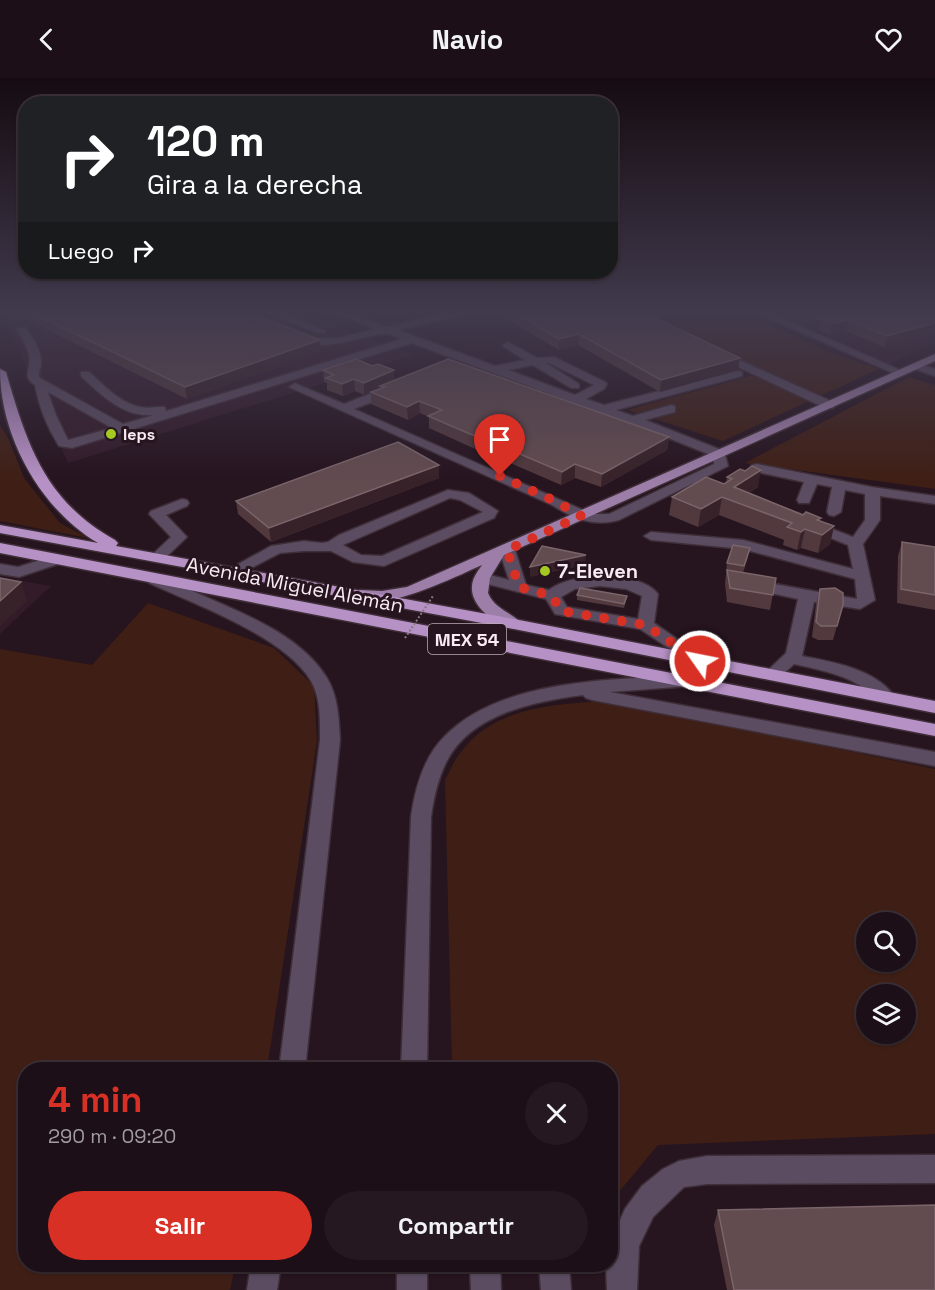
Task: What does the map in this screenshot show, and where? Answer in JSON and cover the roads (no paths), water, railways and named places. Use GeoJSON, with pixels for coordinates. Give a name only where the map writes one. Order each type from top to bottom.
{"type":"FeatureCollection","features":[{"type":"Feature","properties":{"kind":"highway"},"geometry":{"type":"LineString","coordinates":[[0,372],[16,430],[43,482],[66,513],[95,536],[136,554]]}},
{"type":"Feature","properties":{"kind":"highway"},"geometry":{"type":"LineString","coordinates":[[0,416],[16,430]]}},
{"type":"Feature","properties":{"kind":"highway","name":"Avenida Miguel Alemán"},"geometry":{"type":"LineString","coordinates":[[0,529],[514,624],[935,707]]}},
{"type":"Feature","properties":{"kind":"highway","name":"Avenida Miguel Alemán"},"geometry":{"type":"LineString","coordinates":[[0,548],[935,730]]}},
{"type":"Feature","properties":{"kind":"main road"},"geometry":{"type":"LineString","coordinates":[[353,595],[382,596],[411,591],[911,369]]}},
{"type":"Feature","properties":{"kind":"main road"},"geometry":{"type":"LineString","coordinates":[[502,552],[482,578],[480,591],[486,604],[496,615],[514,624]]}},
{"type":"Feature","properties":{"kind":"street"},"geometry":{"type":"LineString","coordinates":[[35,369],[32,376],[41,384],[123,429]]}},
{"type":"Feature","properties":{"kind":"street"},"geometry":{"type":"LineString","coordinates":[[85,374],[118,402],[136,410],[156,412],[300,369]]}},
{"type":"Feature","properties":{"kind":"street"},"geometry":{"type":"LineString","coordinates":[[41,384],[46,405],[64,443],[76,443],[318,369]]}},
{"type":"Feature","properties":{"kind":"street"},"geometry":{"type":"LineString","coordinates":[[295,387],[557,502],[581,516],[597,521],[604,520],[721,466],[719,454],[496,369]]}},
{"type":"Feature","properties":{"kind":"street"},"geometry":{"type":"LineString","coordinates":[[545,369],[575,386]]}},
{"type":"Feature","properties":{"kind":"street"},"geometry":{"type":"LineString","coordinates":[[572,369],[601,384],[600,387],[576,399]]}},
{"type":"Feature","properties":{"kind":"street"},"geometry":{"type":"LineString","coordinates":[[752,369],[829,405]]}},
{"type":"Feature","properties":{"kind":"street"},"geometry":{"type":"LineString","coordinates":[[891,369],[901,373]]}},
{"type":"Feature","properties":{"kind":"street"},"geometry":{"type":"LineString","coordinates":[[605,409],[738,374]]}},
{"type":"Feature","properties":{"kind":"street"},"geometry":{"type":"LineString","coordinates":[[345,408],[405,384]]}},
{"type":"Feature","properties":{"kind":"street"},"geometry":{"type":"LineString","coordinates":[[633,420],[671,408]]}},
{"type":"Feature","properties":{"kind":"street"},"geometry":{"type":"LineString","coordinates":[[757,468],[839,485],[873,496],[935,510]]}},
{"type":"Feature","properties":{"kind":"street"},"geometry":{"type":"LineString","coordinates":[[679,472],[717,488]]}},
{"type":"Feature","properties":{"kind":"street"},"geometry":{"type":"LineString","coordinates":[[804,500],[812,480]]}},
{"type":"Feature","properties":{"kind":"street"},"geometry":{"type":"LineString","coordinates":[[834,512],[839,485]]}},
{"type":"Feature","properties":{"kind":"street"},"geometry":{"type":"LineString","coordinates":[[232,572],[276,549],[333,546],[358,559],[384,561],[489,515],[491,511],[464,496],[448,494],[344,538],[333,546]]}},
{"type":"Feature","properties":{"kind":"street"},"geometry":{"type":"LineString","coordinates":[[873,496],[935,500]]}},
{"type":"Feature","properties":{"kind":"street"},"geometry":{"type":"LineString","coordinates":[[855,543],[872,525],[876,514],[873,496]]}},
{"type":"Feature","properties":{"kind":"street"},"geometry":{"type":"LineString","coordinates":[[158,558],[180,537],[156,514],[182,503]]}},
{"type":"Feature","properties":{"kind":"street"},"geometry":{"type":"LineString","coordinates":[[794,518],[855,543]]}},
{"type":"Feature","properties":{"kind":"street"},"geometry":{"type":"LineString","coordinates":[[651,536],[743,545],[862,576]]}},
{"type":"Feature","properties":{"kind":"street"},"geometry":{"type":"LineString","coordinates":[[753,585],[807,596],[864,603],[867,600],[855,543]]}},
{"type":"Feature","properties":{"kind":"street"},"geometry":{"type":"LineString","coordinates":[[502,552],[519,587]]}},
{"type":"Feature","properties":{"kind":"street"},"geometry":{"type":"LineString","coordinates":[[0,569],[19,572],[56,560]]}},
{"type":"Feature","properties":{"kind":"street"},"geometry":{"type":"LineString","coordinates":[[482,578],[552,596],[561,611],[645,625],[700,661]]}},
{"type":"Feature","properties":{"kind":"street"},"geometry":{"type":"LineString","coordinates":[[155,580],[280,642],[305,660],[319,679],[329,710],[330,740],[293,1062]]}},
{"type":"Feature","properties":{"kind":"street"},"geometry":{"type":"LineString","coordinates":[[552,596],[556,590],[582,581],[601,581],[641,588],[650,594],[645,625]]}},
{"type":"Feature","properties":{"kind":"street"},"geometry":{"type":"LineString","coordinates":[[772,675],[794,655],[807,596]]}},
{"type":"Feature","properties":{"kind":"street"},"geometry":{"type":"LineString","coordinates":[[552,632],[561,611]]}},
{"type":"Feature","properties":{"kind":"street"},"geometry":{"type":"LineString","coordinates":[[790,658],[852,673],[872,684],[886,698]]}},
{"type":"Feature","properties":{"kind":"street"},"geometry":{"type":"LineString","coordinates":[[414,1062],[421,817],[425,789],[435,764],[451,741],[476,721],[523,700],[629,684],[684,682]]}},
{"type":"Feature","properties":{"kind":"street"},"geometry":{"type":"LineString","coordinates":[[576,691],[935,759]]}},
{"type":"Feature","properties":{"kind":"street"},"geometry":{"type":"LineString","coordinates":[[622,1290],[620,1273],[624,1242],[636,1216],[652,1195],[677,1176],[707,1170],[935,1169]]}},
{"type":"Feature","properties":{"kind":"street"},"geometry":{"type":"LineString","coordinates":[[262,1290],[265,1272]]}},
{"type":"Feature","properties":{"kind":"street"},"geometry":{"type":"LineString","coordinates":[[412,1272],[412,1290]]}},
{"type":"Feature","properties":{"kind":"street"},"geometry":{"type":"LineString","coordinates":[[485,1272],[486,1290]]}},
{"type":"Feature","properties":{"kind":"street"},"geometry":{"type":"LineString","coordinates":[[555,1272],[556,1290]]}},
{"type":"Feature","properties":{"kind":"place","name":"Ieps"},"geometry":{"type":"Point","coordinates":[111,434]}},
{"type":"Feature","properties":{"kind":"place","name":"7-Eleven"},"geometry":{"type":"Point","coordinates":[545,571]}}]}
